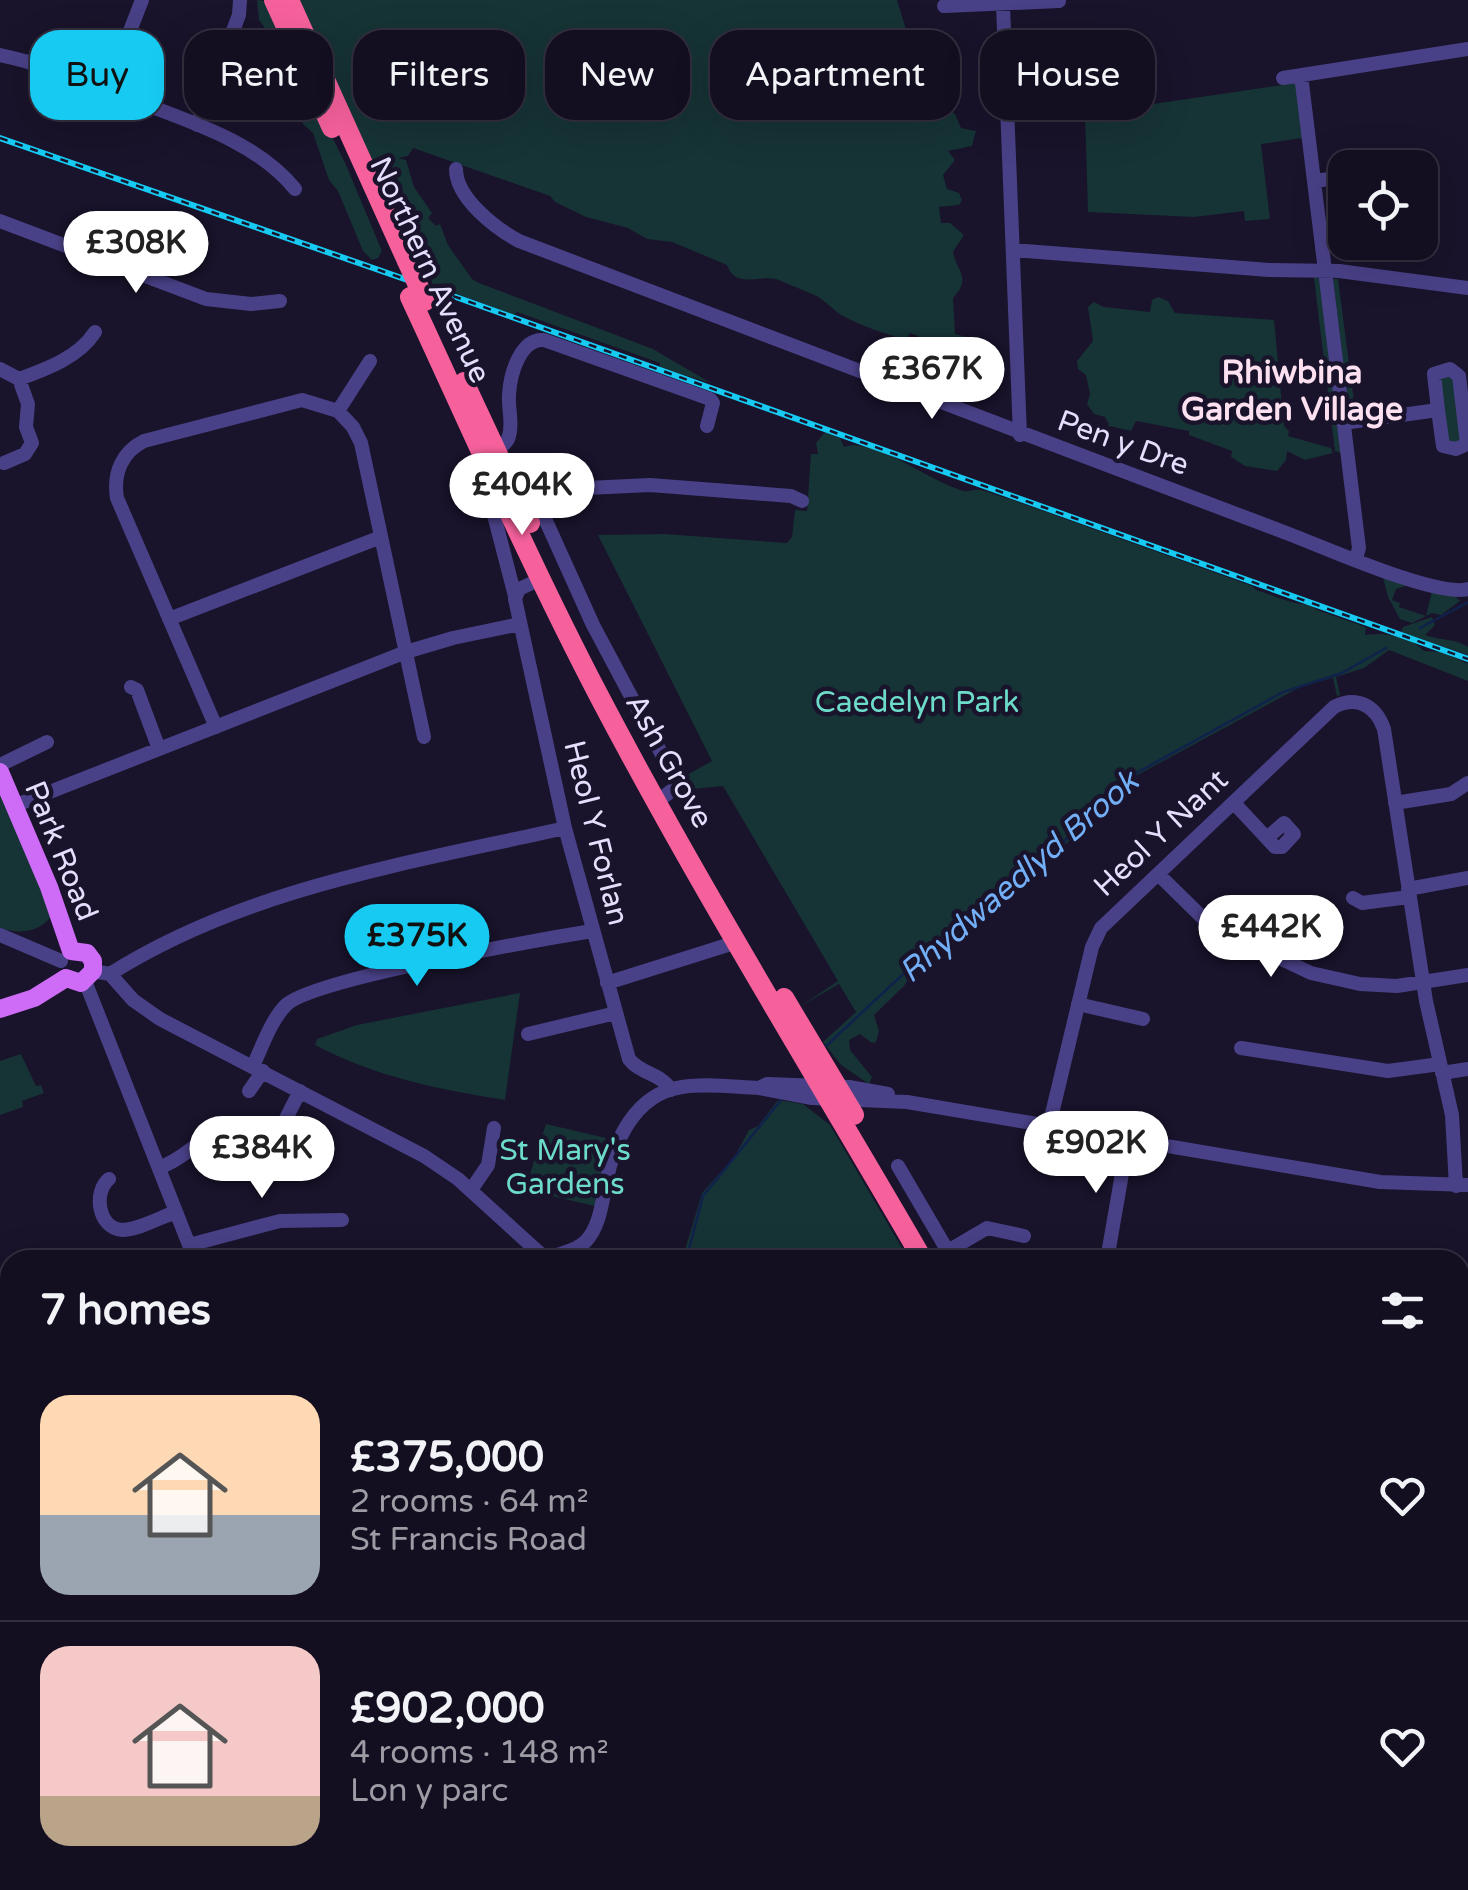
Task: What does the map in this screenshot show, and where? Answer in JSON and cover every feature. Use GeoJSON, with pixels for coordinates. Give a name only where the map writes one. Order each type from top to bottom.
{"type":"FeatureCollection","features":[{"type":"Feature","properties":{"kind":"highway","name":"Northern Avenue"},"geometry":{"type":"LineString","coordinates":[[274,0],[400,259]]}},
{"type":"Feature","properties":{"kind":"highway","name":"Northern Avenue"},"geometry":{"type":"LineString","coordinates":[[289,0],[400,259],[489,452]]}},
{"type":"Feature","properties":{"kind":"highway","name":"Ash Grove"},"geometry":{"type":"LineString","coordinates":[[489,452],[595,663],[832,1092]]}},
{"type":"Feature","properties":{"kind":"highway","name":"Ash Grove"},"geometry":{"type":"LineString","coordinates":[[510,493],[541,579],[624,742],[737,942],[832,1092]]}},
{"type":"Feature","properties":{"kind":"highway"},"geometry":{"type":"LineString","coordinates":[[832,1092],[941,1250]]}},
{"type":"Feature","properties":{"kind":"highway"},"geometry":{"type":"LineString","coordinates":[[832,1092],[918,1250]]}},
{"type":"Feature","properties":{"kind":"main road","name":"Park Road"},"geometry":{"type":"LineString","coordinates":[[0,768],[54,900],[66,963]]}},
{"type":"Feature","properties":{"kind":"main road"},"geometry":{"type":"LineString","coordinates":[[0,1009],[34,998],[66,963],[87,953],[96,975],[76,983],[66,963]]}},
{"type":"Feature","properties":{"kind":"street"},"geometry":{"type":"LineString","coordinates":[[130,30],[142,0]]}},
{"type":"Feature","properties":{"kind":"street"},"geometry":{"type":"LineString","coordinates":[[197,126],[239,15],[240,0]]}},
{"type":"Feature","properties":{"kind":"street"},"geometry":{"type":"LineString","coordinates":[[944,6],[1059,2]]}},
{"type":"Feature","properties":{"kind":"street"},"geometry":{"type":"LineString","coordinates":[[1003,5],[1020,434]]}},
{"type":"Feature","properties":{"kind":"street"},"geometry":{"type":"LineString","coordinates":[[1283,78],[1468,49]]}},
{"type":"Feature","properties":{"kind":"street"},"geometry":{"type":"LineString","coordinates":[[0,56],[30,62]]}},
{"type":"Feature","properties":{"kind":"street"},"geometry":{"type":"LineString","coordinates":[[1301,75],[1358,548],[1356,558]]}},
{"type":"Feature","properties":{"kind":"street"},"geometry":{"type":"LineString","coordinates":[[164,113],[266,160],[296,189]]}},
{"type":"Feature","properties":{"kind":"street","name":"Pen y Dre"},"geometry":{"type":"LineString","coordinates":[[456,170],[462,191],[503,231],[519,241],[1020,434],[1432,586],[1468,589]]}},
{"type":"Feature","properties":{"kind":"street"},"geometry":{"type":"LineString","coordinates":[[1314,181],[1328,180]]}},
{"type":"Feature","properties":{"kind":"street"},"geometry":{"type":"LineString","coordinates":[[0,221],[206,299],[251,304],[280,301]]}},
{"type":"Feature","properties":{"kind":"street"},"geometry":{"type":"LineString","coordinates":[[1014,250],[1326,272],[1468,288]]}},
{"type":"Feature","properties":{"kind":"street"},"geometry":{"type":"LineString","coordinates":[[19,378],[85,348],[95,332]]}},
{"type":"Feature","properties":{"kind":"street"},"geometry":{"type":"LineString","coordinates":[[489,452],[510,435],[509,390],[522,350],[528,342],[538,339],[710,399],[713,403],[706,426]]}},
{"type":"Feature","properties":{"kind":"street"},"geometry":{"type":"LineString","coordinates":[[338,410],[370,361]]}},
{"type":"Feature","properties":{"kind":"street"},"geometry":{"type":"LineString","coordinates":[[0,369],[19,378],[28,404],[26,428],[32,443],[26,454],[4,463]]}},
{"type":"Feature","properties":{"kind":"street"},"geometry":{"type":"LineString","coordinates":[[1454,370],[1460,376],[1466,444],[1456,449],[1443,446],[1438,410],[1434,374],[1454,370]]}},
{"type":"Feature","properties":{"kind":"street"},"geometry":{"type":"LineString","coordinates":[[216,726],[117,498],[117,474],[123,458],[144,441],[312,401],[338,410],[353,427],[360,443],[424,737]]}},
{"type":"Feature","properties":{"kind":"street"},"geometry":{"type":"LineString","coordinates":[[1343,423],[1438,410]]}},
{"type":"Feature","properties":{"kind":"street"},"geometry":{"type":"LineString","coordinates":[[510,493],[650,485],[792,496],[802,501]]}},
{"type":"Feature","properties":{"kind":"street","name":"Heol Y Forlan"},"geometry":{"type":"LineString","coordinates":[[510,493],[520,624],[592,932],[631,1064],[664,1080],[672,1090]]}},
{"type":"Feature","properties":{"kind":"street"},"geometry":{"type":"LineString","coordinates":[[169,619],[381,537]]}},
{"type":"Feature","properties":{"kind":"street"},"geometry":{"type":"LineString","coordinates":[[515,596],[520,589],[541,579]]}},
{"type":"Feature","properties":{"kind":"street"},"geometry":{"type":"LineString","coordinates":[[14,806],[406,652],[520,624]]}},
{"type":"Feature","properties":{"kind":"street"},"geometry":{"type":"LineString","coordinates":[[131,687],[137,690],[159,749]]}},
{"type":"Feature","properties":{"kind":"street","name":"Heol Y Nant"},"geometry":{"type":"LineString","coordinates":[[1050,1126],[1096,934],[1334,707],[1353,702],[1372,709],[1382,722],[1395,803]]}},
{"type":"Feature","properties":{"kind":"street"},"geometry":{"type":"LineString","coordinates":[[0,768],[47,742]]}},
{"type":"Feature","properties":{"kind":"street"},"geometry":{"type":"LineString","coordinates":[[580,1250],[596,1225],[620,1134],[647,1104],[672,1090],[689,1086],[894,1096],[907,1102],[1364,1179],[1462,1186],[1452,1116],[1423,983],[1395,803],[1450,794],[1468,783]]}},
{"type":"Feature","properties":{"kind":"street"},"geometry":{"type":"LineString","coordinates":[[1234,803],[1267,838]]}},
{"type":"Feature","properties":{"kind":"street"},"geometry":{"type":"LineString","coordinates":[[96,975],[197,927],[281,897],[443,853],[565,828]]}},
{"type":"Feature","properties":{"kind":"street"},"geometry":{"type":"LineString","coordinates":[[1158,874],[1210,925],[1297,968],[1360,984],[1423,983],[1468,974]]}},
{"type":"Feature","properties":{"kind":"street"},"geometry":{"type":"LineString","coordinates":[[1353,898],[1362,903],[1468,878]]}},
{"type":"Feature","properties":{"kind":"street"},"geometry":{"type":"LineString","coordinates":[[250,1092],[282,1009],[304,994],[396,971],[592,932]]}},
{"type":"Feature","properties":{"kind":"street"},"geometry":{"type":"LineString","coordinates":[[0,935],[66,963]]}},
{"type":"Feature","properties":{"kind":"street"},"geometry":{"type":"LineString","coordinates":[[607,983],[737,942]]}},
{"type":"Feature","properties":{"kind":"street"},"geometry":{"type":"LineString","coordinates":[[96,975],[148,1012],[424,1156],[470,1190],[534,1250]]}},
{"type":"Feature","properties":{"kind":"street"},"geometry":{"type":"LineString","coordinates":[[96,975],[159,1168],[191,1250]]}},
{"type":"Feature","properties":{"kind":"street"},"geometry":{"type":"LineString","coordinates":[[1078,1004],[1143,1019]]}},
{"type":"Feature","properties":{"kind":"street"},"geometry":{"type":"LineString","coordinates":[[528,1034],[616,1013]]}},
{"type":"Feature","properties":{"kind":"street"},"geometry":{"type":"LineString","coordinates":[[1241,1048],[1388,1071],[1468,1069]]}},
{"type":"Feature","properties":{"kind":"street"},"geometry":{"type":"LineString","coordinates":[[274,1142],[300,1090]]}},
{"type":"Feature","properties":{"kind":"street"},"geometry":{"type":"LineString","coordinates":[[470,1190],[488,1165],[494,1128]]}},
{"type":"Feature","properties":{"kind":"street"},"geometry":{"type":"LineString","coordinates":[[159,1168],[181,1160],[196,1142],[231,1129],[253,1148],[262,1167]]}},
{"type":"Feature","properties":{"kind":"street"},"geometry":{"type":"LineString","coordinates":[[1109,1250],[1128,1140]]}},
{"type":"Feature","properties":{"kind":"street"},"geometry":{"type":"LineString","coordinates":[[898,1166],[942,1250]]}},
{"type":"Feature","properties":{"kind":"street"},"geometry":{"type":"LineString","coordinates":[[109,1179],[99,1190],[98,1199],[113,1227],[126,1230],[176,1212]]}},
{"type":"Feature","properties":{"kind":"street"},"geometry":{"type":"LineString","coordinates":[[189,1245],[280,1220],[342,1220]]}},
{"type":"Feature","properties":{"kind":"street"},"geometry":{"type":"LineString","coordinates":[[956,1250],[987,1228],[1024,1236]]}},
{"type":"Feature","properties":{"kind":"green space"},"geometry":{"type":"Polygon","coordinates":[[[257,0],[265,1],[279,30],[266,30],[259,20],[257,0]]]}},
{"type":"Feature","properties":{"kind":"green space"},"geometry":{"type":"Polygon","coordinates":[[[298,0],[897,0],[906,30],[710,30],[710,120],[958,120],[961,128],[976,131],[972,146],[948,151],[955,160],[943,175],[947,189],[959,193],[962,200],[959,205],[939,207],[941,223],[950,223],[964,235],[953,252],[962,275],[962,285],[953,298],[955,334],[967,337],[982,360],[973,366],[926,356],[914,345],[918,336],[910,333],[903,339],[872,329],[781,281],[736,277],[727,265],[672,242],[647,239],[628,228],[586,217],[550,196],[413,148],[408,156],[398,158],[406,160],[414,187],[432,213],[428,218],[436,226],[440,224],[448,245],[472,279],[653,349],[711,383],[433,285],[424,258],[353,120],[525,120],[525,30],[353,30],[353,119],[333,76],[333,30],[312,30],[298,0]]]}},
{"type":"Feature","properties":{"kind":"green space"},"geometry":{"type":"Polygon","coordinates":[[[1296,83],[1303,138],[1261,144],[1270,219],[1245,221],[1244,211],[1194,217],[1088,212],[1085,120],[1155,120],[1155,104],[1296,83]]]}},
{"type":"Feature","properties":{"kind":"green space"},"geometry":{"type":"Polygon","coordinates":[[[302,120],[324,120],[382,251],[378,258],[372,260],[363,251],[338,191],[329,180],[313,133],[302,120]]]}},
{"type":"Feature","properties":{"kind":"green space"},"geometry":{"type":"Polygon","coordinates":[[[1314,278],[1320,278],[1342,453],[1335,451],[1314,278]]]}},
{"type":"Feature","properties":{"kind":"green space"},"geometry":{"type":"Polygon","coordinates":[[[1333,279],[1338,279],[1356,417],[1350,418],[1333,279]]]}},
{"type":"Feature","properties":{"kind":"green space"},"geometry":{"type":"Polygon","coordinates":[[[1158,297],[1168,301],[1175,313],[1274,320],[1288,436],[1331,448],[1333,453],[1305,460],[1287,451],[1286,460],[1277,471],[1245,466],[1231,457],[1232,451],[1189,435],[1189,431],[1136,421],[1131,431],[1110,426],[1099,455],[1109,424],[1087,404],[1090,394],[1086,375],[1078,369],[1077,361],[1093,341],[1088,307],[1094,302],[1104,307],[1150,312],[1152,300],[1158,297]]]}},
{"type":"Feature","properties":{"kind":"green space"},"geometry":{"type":"Polygon","coordinates":[[[1454,374],[1465,438],[1449,446],[1439,375],[1454,374]]]}},
{"type":"Feature","properties":{"kind":"green space","name":"Caedelyn Park"},"geometry":{"type":"Polygon","coordinates":[[[825,432],[840,438],[844,447],[871,448],[951,487],[1010,499],[1256,590],[1310,604],[1363,626],[1365,635],[1396,636],[1424,651],[1442,652],[1468,664],[1468,681],[1389,650],[1364,668],[1336,677],[1340,695],[1337,696],[1333,678],[1302,686],[1132,778],[1066,844],[1005,896],[984,924],[975,925],[968,939],[952,941],[939,957],[915,969],[904,986],[874,1015],[879,1031],[876,1042],[860,1034],[849,1040],[850,1050],[872,1077],[869,1084],[841,1065],[823,1042],[856,1012],[839,984],[801,1006],[838,981],[723,786],[692,789],[685,776],[712,761],[598,535],[664,534],[787,543],[792,537],[795,510],[807,511],[811,454],[818,454],[816,443],[825,432]]]}},
{"type":"Feature","properties":{"kind":"green space"},"geometry":{"type":"Polygon","coordinates":[[[1383,577],[1402,581],[1406,586],[1396,589],[1392,600],[1400,603],[1399,607],[1426,616],[1412,623],[1400,619],[1388,597],[1383,577]]]}},
{"type":"Feature","properties":{"kind":"green space"},"geometry":{"type":"Polygon","coordinates":[[[1432,591],[1460,601],[1441,615],[1426,616],[1432,591]]]}},
{"type":"Feature","properties":{"kind":"green space"},"geometry":{"type":"Polygon","coordinates":[[[1432,617],[1435,625],[1425,635],[1463,644],[1468,647],[1468,655],[1401,632],[1403,627],[1432,617]]]}},
{"type":"Feature","properties":{"kind":"green space"},"geometry":{"type":"Polygon","coordinates":[[[0,784],[51,917],[28,931],[0,928],[0,784]]]}},
{"type":"Feature","properties":{"kind":"green space"},"geometry":{"type":"Polygon","coordinates":[[[520,993],[505,1100],[407,1080],[315,1045],[317,1039],[357,1025],[520,993]]]}},
{"type":"Feature","properties":{"kind":"green space"},"geometry":{"type":"Polygon","coordinates":[[[21,1054],[36,1086],[41,1085],[44,1093],[22,1101],[23,1107],[0,1115],[0,1061],[21,1054]]]}},
{"type":"Feature","properties":{"kind":"green space"},"geometry":{"type":"Polygon","coordinates":[[[778,1100],[803,1104],[830,1125],[903,1250],[685,1250],[702,1193],[735,1156],[749,1130],[758,1126],[778,1100]]]}},
{"type":"Feature","properties":{"kind":"green space","name":"St Mary's Gardens"},"geometry":{"type":"Polygon","coordinates":[[[546,1124],[606,1138],[595,1206],[525,1190],[546,1124]]]}},
{"type":"Feature","properties":{"kind":"waterway","name":"Rhydwaedlyd Brook"},"geometry":{"type":"LineString","coordinates":[[1420,628],[1468,602]]}},
{"type":"Feature","properties":{"kind":"waterway","name":"Rhydwaedlyd Brook"},"geometry":{"type":"LineString","coordinates":[[826,1046],[958,923],[1054,851],[1131,776],[1283,692],[1342,673],[1386,648]]}},
{"type":"Feature","properties":{"kind":"waterway"},"geometry":{"type":"LineString","coordinates":[[689,1250],[703,1196],[781,1100]]}},
{"type":"Feature","properties":{"kind":"railway"},"geometry":{"type":"LineString","coordinates":[[0,138],[1468,659]]}},
{"type":"Feature","properties":{"kind":"district","name":"Rhiwbina Garden Village"},"geometry":{"type":"Point","coordinates":[1292,392]}}]}
